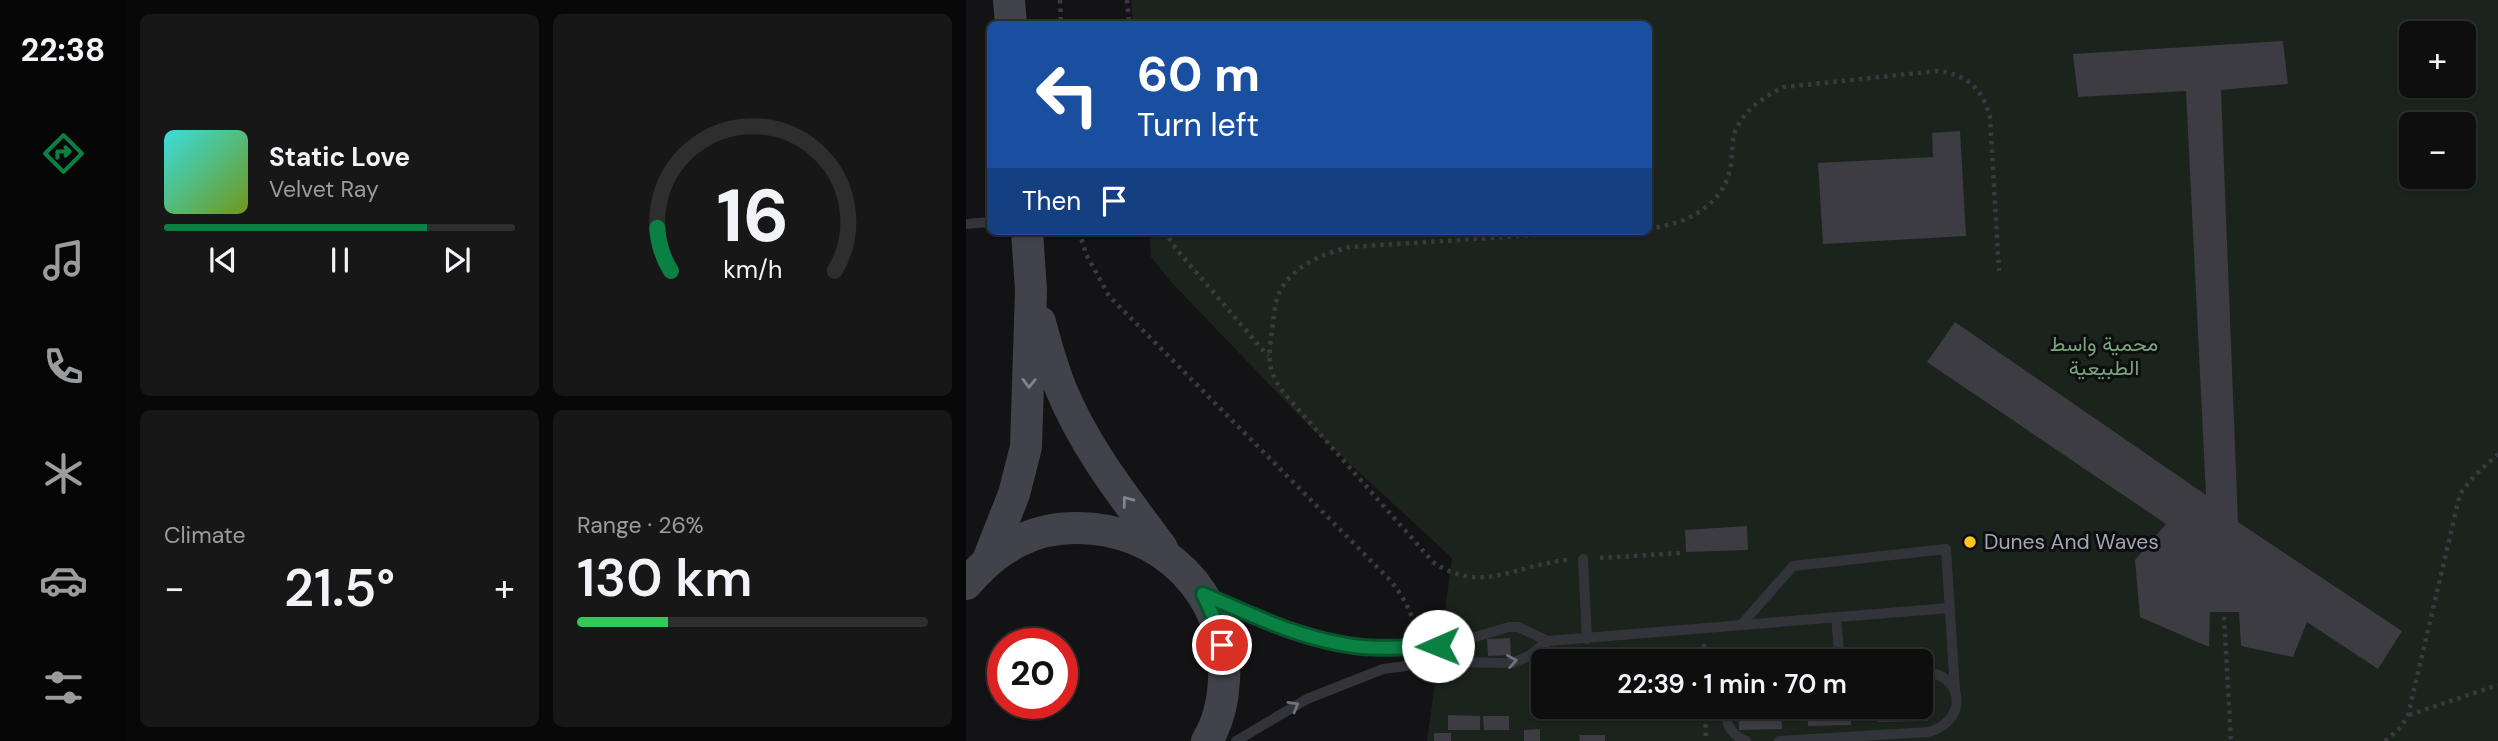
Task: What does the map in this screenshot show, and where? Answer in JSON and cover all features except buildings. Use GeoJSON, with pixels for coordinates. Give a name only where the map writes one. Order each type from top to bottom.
{"type":"FeatureCollection","features":[{"type":"Feature","properties":{"kind":"main road"},"geometry":{"type":"LineString","coordinates":[[1009,0],[1011,21]]}},
{"type":"Feature","properties":{"kind":"main road"},"geometry":{"type":"LineString","coordinates":[[988,560],[1014,494],[1026,447],[1031,290],[1027,235]]}},
{"type":"Feature","properties":{"kind":"main road"},"geometry":{"type":"LineString","coordinates":[[1031,290],[1051,362],[1072,414],[1116,486],[1168,556],[1187,573],[1203,594],[1218,627],[1225,664],[1223,701],[1207,741]]}},
{"type":"Feature","properties":{"kind":"main road"},"geometry":{"type":"LineString","coordinates":[[966,584],[988,560],[1021,540],[1058,528],[1096,528],[1134,537],[1168,556]]}},
{"type":"Feature","properties":{"kind":"lane"},"geometry":{"type":"LineString","coordinates":[[966,224],[987,222]]}},
{"type":"Feature","properties":{"kind":"lane"},"geometry":{"type":"LineString","coordinates":[[1741,625],[1793,566],[1946,549],[1957,702],[1955,713],[1949,722],[1940,729],[1929,732],[1779,741]]}},
{"type":"Feature","properties":{"kind":"lane"},"geometry":{"type":"LineString","coordinates":[[1583,559],[1587,639]]}},
{"type":"Feature","properties":{"kind":"lane"},"geometry":{"type":"LineString","coordinates":[[1203,594],[1281,629],[1364,647],[1448,645],[1513,627],[1548,641],[1949,608]]}},
{"type":"Feature","properties":{"kind":"lane"},"geometry":{"type":"LineString","coordinates":[[1836,617],[1839,649]]}},
{"type":"Feature","properties":{"kind":"lane"},"geometry":{"type":"LineString","coordinates":[[1236,741],[1323,691],[1383,669],[1421,663],[1512,663],[1529,656],[1548,641]]}},
{"type":"Feature","properties":{"kind":"lane"},"geometry":{"type":"LineString","coordinates":[[1421,663],[1422,646]]}},
{"type":"Feature","properties":{"kind":"lane"},"geometry":{"type":"LineString","coordinates":[[1933,674],[1940,675],[1955,691]]}},
{"type":"Feature","properties":{"kind":"lane"},"geometry":{"type":"LineString","coordinates":[[1727,719],[1734,734],[1746,741]]}},
{"type":"Feature","properties":{"kind":"path"},"geometry":{"type":"LineString","coordinates":[[1059,0],[1061,21]]}},
{"type":"Feature","properties":{"kind":"path"},"geometry":{"type":"LineString","coordinates":[[1127,0],[1129,21]]}},
{"type":"Feature","properties":{"kind":"path"},"geometry":{"type":"LineString","coordinates":[[1652,227],[1688,219],[1713,200],[1729,174],[1734,134],[1754,105],[1768,94],[1784,87],[1950,72],[1973,83],[1987,104],[1999,271]]}},
{"type":"Feature","properties":{"kind":"path"},"geometry":{"type":"LineString","coordinates":[[1080,235],[1086,254],[1109,296],[1401,592],[1411,611],[1422,646]]}},
{"type":"Feature","properties":{"kind":"path"},"geometry":{"type":"LineString","coordinates":[[1167,235],[1268,356]]}},
{"type":"Feature","properties":{"kind":"path"},"geometry":{"type":"LineString","coordinates":[[1537,235],[1350,247],[1327,253],[1306,264],[1289,279],[1278,295],[1268,356],[1270,370],[1283,392],[1433,562],[1449,572],[1465,578],[1482,579],[1542,564],[1680,552]]}},
{"type":"Feature","properties":{"kind":"path"},"geometry":{"type":"LineString","coordinates":[[2385,741],[2401,727],[2408,715],[2456,505],[2467,484],[2498,454]]}},
{"type":"Feature","properties":{"kind":"path"},"geometry":{"type":"LineString","coordinates":[[2224,617],[2231,741]]}},
{"type":"Feature","properties":{"kind":"path"},"geometry":{"type":"LineString","coordinates":[[2408,715],[2498,685]]}},
{"type":"Feature","properties":{"kind":"path"},"geometry":{"type":"LineString","coordinates":[[1705,719],[1706,741]]}},
{"type":"Feature","properties":{"kind":"green space","name":"محمية واسط الطبيعية"},"geometry":{"type":"Polygon","coordinates":[[[1131,0],[2498,0],[2498,741],[1427,741],[1452,558],[1312,429],[1171,282],[1151,257],[1149,235],[1652,235],[1652,21],[1133,21],[1131,0]]]}},
{"type":"Feature","properties":{"kind":"place","name":"Dunes And Waves"},"geometry":{"type":"Point","coordinates":[1970,542]}},
{"type":"Feature","properties":{"kind":"route"},"geometry":{"type":"LineString","coordinates":[[1222,645],[1218,627],[1203,594],[1281,629],[1322,640],[1364,647],[1438,646]]}}]}
